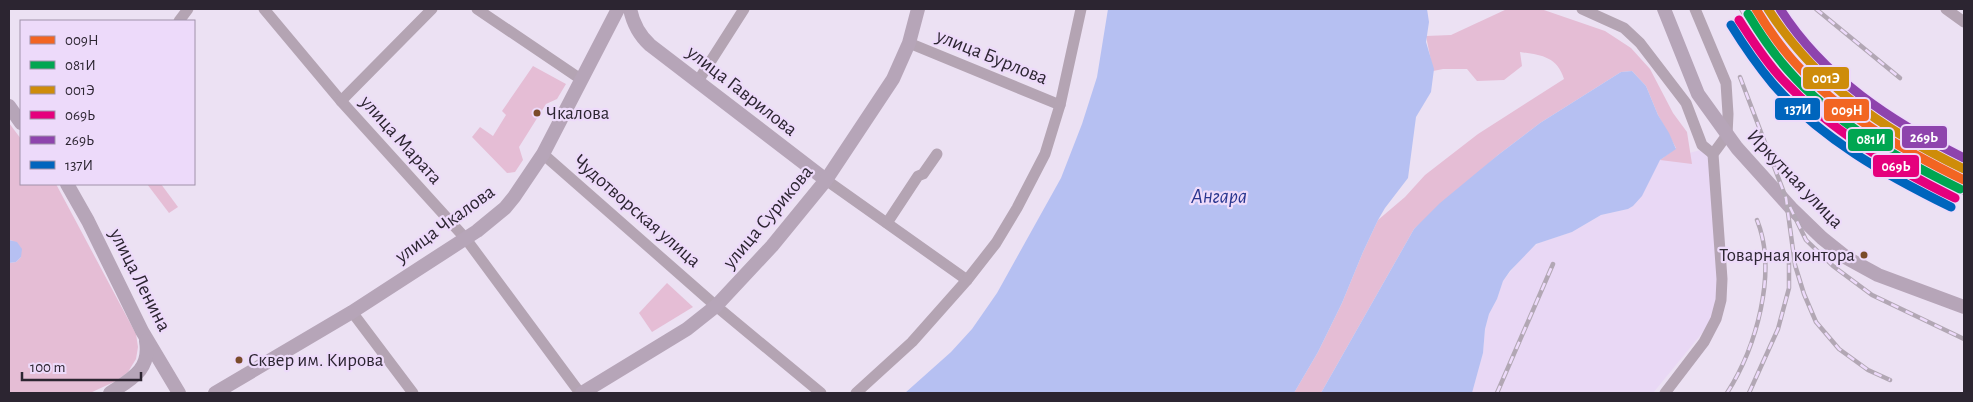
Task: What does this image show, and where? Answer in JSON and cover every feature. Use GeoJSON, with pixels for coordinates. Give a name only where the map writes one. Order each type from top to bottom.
{"type":"FeatureCollection","features":[{"type":"Feature","properties":{"kind":"main road","name":"улица Чкалова"},"geometry":{"type":"LineString","coordinates":[[215,393],[352,312],[466,239],[505,208],[531,175],[543,154],[618,9]]}},
{"type":"Feature","properties":{"kind":"main road","name":"улица Гаврилова"},"geometry":{"type":"LineString","coordinates":[[630,9],[642,37],[826,180]]}},
{"type":"Feature","properties":{"kind":"main road","name":"улица Сурикова"},"geometry":{"type":"LineString","coordinates":[[581,393],[687,329],[716,306],[766,252],[826,180],[892,79],[909,43],[918,9]]}},
{"type":"Feature","properties":{"kind":"main road","name":"Иркутная улица"},"geometry":{"type":"LineString","coordinates":[[1664,9],[1698,94],[1727,135],[1791,208],[1822,238],[1847,258],[1878,276],[1964,307]]}},
{"type":"Feature","properties":{"kind":"main road"},"geometry":{"type":"LineString","coordinates":[[9,106],[20,122]]}},
{"type":"Feature","properties":{"kind":"main road","name":"улица Ленина"},"geometry":{"type":"LineString","coordinates":[[67,185],[88,221],[146,338],[179,393]]}},
{"type":"Feature","properties":{"kind":"main road"},"geometry":{"type":"LineString","coordinates":[[110,393],[135,376],[143,367],[147,358],[146,338]]}},
{"type":"Feature","properties":{"kind":"street"},"geometry":{"type":"LineString","coordinates":[[180,20],[188,9]]}},
{"type":"Feature","properties":{"kind":"street","name":"улица Марата"},"geometry":{"type":"LineString","coordinates":[[264,9],[341,101],[466,239],[581,393]]}},
{"type":"Feature","properties":{"kind":"street"},"geometry":{"type":"LineString","coordinates":[[341,101],[432,9]]}},
{"type":"Feature","properties":{"kind":"street"},"geometry":{"type":"LineString","coordinates":[[477,9],[582,80]]}},
{"type":"Feature","properties":{"kind":"street"},"geometry":{"type":"LineString","coordinates":[[698,81],[744,9]]}},
{"type":"Feature","properties":{"kind":"street"},"geometry":{"type":"LineString","coordinates":[[856,393],[912,342],[967,280],[996,243],[1017,208],[1045,154],[1060,105],[1081,9]]}},
{"type":"Feature","properties":{"kind":"street"},"geometry":{"type":"LineString","coordinates":[[1582,9],[1624,28],[1640,43],[1686,103],[1702,145],[1714,154]]}},
{"type":"Feature","properties":{"kind":"street"},"geometry":{"type":"LineString","coordinates":[[1665,393],[1704,342],[1716,319],[1721,300],[1722,279],[1714,154],[1727,135],[1726,84],[1695,9]]}},
{"type":"Feature","properties":{"kind":"street"},"geometry":{"type":"LineString","coordinates":[[1946,9],[1964,22]]}},
{"type":"Feature","properties":{"kind":"street","name":"улица Бурлова"},"geometry":{"type":"LineString","coordinates":[[909,43],[1060,105]]}},
{"type":"Feature","properties":{"kind":"street","name":"Чудотворская улица"},"geometry":{"type":"LineString","coordinates":[[543,154],[716,306],[821,393]]}},
{"type":"Feature","properties":{"kind":"street"},"geometry":{"type":"LineString","coordinates":[[887,223],[918,176],[923,174],[937,154]]}},
{"type":"Feature","properties":{"kind":"street","name":"улица Гаврилова"},"geometry":{"type":"LineString","coordinates":[[826,180],[967,280]]}},
{"type":"Feature","properties":{"kind":"street"},"geometry":{"type":"LineString","coordinates":[[352,312],[413,393]]}},
{"type":"Feature","properties":{"kind":"shaded area"},"geometry":{"type":"Polygon","coordinates":[[[1507,9],[1541,9],[1605,31],[1631,48],[1650,69],[1673,113],[1687,132],[1692,164],[1660,160],[1676,148],[1658,115],[1646,86],[1632,71],[1621,72],[1540,123],[1498,155],[1414,229],[1321,393],[1294,393],[1318,352],[1342,303],[1378,220],[1405,197],[1425,175],[1478,134],[1564,79],[1561,71],[1552,61],[1541,56],[1520,52],[1522,66],[1504,80],[1477,81],[1467,69],[1433,71],[1426,36],[1451,35],[1507,9]]]}},
{"type":"Feature","properties":{"kind":"shaded area"},"geometry":{"type":"Polygon","coordinates":[[[533,66],[566,84],[557,99],[546,104],[519,147],[523,160],[515,172],[507,173],[472,137],[480,127],[493,136],[506,115],[502,111],[533,66]]]}},
{"type":"Feature","properties":{"kind":"shaded area"},"geometry":{"type":"Polygon","coordinates":[[[9,123],[20,138],[20,185],[57,185],[136,334],[138,347],[136,359],[128,372],[116,381],[90,393],[9,393],[9,263],[16,262],[21,257],[13,241],[9,240],[9,123]]]}},
{"type":"Feature","properties":{"kind":"shaded area"},"geometry":{"type":"Polygon","coordinates":[[[1709,148],[1719,279],[1712,321],[1653,393],[1472,393],[1483,353],[1485,329],[1489,314],[1497,299],[1503,281],[1527,251],[1539,243],[1572,232],[1601,215],[1628,209],[1633,206],[1660,160],[1709,148]]]}},
{"type":"Feature","properties":{"kind":"shaded area"},"geometry":{"type":"Polygon","coordinates":[[[148,185],[162,185],[178,207],[169,213],[148,185]]]}},
{"type":"Feature","properties":{"kind":"shaded area"},"geometry":{"type":"Polygon","coordinates":[[[667,283],[693,307],[652,332],[639,313],[667,283]]]}},
{"type":"Feature","properties":{"kind":"water","name":"Ангара"},"geometry":{"type":"Polygon","coordinates":[[[1108,9],[1427,9],[1429,22],[1426,42],[1434,69],[1431,92],[1416,117],[1408,178],[1378,220],[1342,303],[1318,352],[1294,393],[905,393],[951,352],[972,329],[997,293],[1061,178],[1082,124],[1097,77],[1108,9]]]}},
{"type":"Feature","properties":{"kind":"water"},"geometry":{"type":"Polygon","coordinates":[[[1632,71],[1646,86],[1658,115],[1676,149],[1660,160],[1642,196],[1633,206],[1628,209],[1601,215],[1572,232],[1536,244],[1510,271],[1503,281],[1497,299],[1489,314],[1485,329],[1483,353],[1472,393],[1321,393],[1414,229],[1440,203],[1540,123],[1621,72],[1632,71]]]}},
{"type":"Feature","properties":{"kind":"water"},"geometry":{"type":"Polygon","coordinates":[[[9,240],[17,242],[22,249],[21,257],[16,262],[9,263],[9,240]]]}},
{"type":"Feature","properties":{"kind":"railway"},"geometry":{"type":"LineString","coordinates":[[1741,9],[1760,39],[1783,68],[1808,95],[1837,120],[1899,162],[1931,179],[1964,193]]}},
{"type":"Feature","properties":{"kind":"railway"},"geometry":{"type":"LineString","coordinates":[[1816,9],[1900,78]]}},
{"type":"Feature","properties":{"kind":"railway"},"geometry":{"type":"LineString","coordinates":[[1740,77],[1786,198],[1795,265],[1804,294],[1816,322],[1839,349],[1868,370],[1890,380]]}},
{"type":"Feature","properties":{"kind":"railway"},"geometry":{"type":"LineString","coordinates":[[1790,207],[1806,240],[1833,266],[1872,295],[1964,339]]}},
{"type":"Feature","properties":{"kind":"railway"},"geometry":{"type":"LineString","coordinates":[[1727,393],[1747,354],[1761,309],[1765,263],[1763,241],[1757,220]]}},
{"type":"Feature","properties":{"kind":"railway"},"geometry":{"type":"LineString","coordinates":[[1749,393],[1778,329],[1789,288],[1789,260]]}},
{"type":"Feature","properties":{"kind":"railway"},"geometry":{"type":"LineString","coordinates":[[1497,393],[1553,264]]}},
{"type":"Feature","properties":{"kind":"transit line","name":"009Н"},"geometry":{"type":"LineString","coordinates":[[1756,9],[1791,59],[1834,100],[1896,144],[1964,180]]}},
{"type":"Feature","properties":{"kind":"transit line","name":"001Э"},"geometry":{"type":"LineString","coordinates":[[1768,9],[1808,61],[1854,103],[1907,138],[1964,169]]}},
{"type":"Feature","properties":{"kind":"transit line","name":"269Ь"},"geometry":{"type":"LineString","coordinates":[[1780,9],[1817,56],[1862,96],[1911,129],[1964,158]]}},
{"type":"Feature","properties":{"kind":"transit line","name":"081И"},"geometry":{"type":"LineString","coordinates":[[1748,14],[1782,64],[1825,107],[1890,152],[1960,189]]}},
{"type":"Feature","properties":{"kind":"transit line","name":"069Ь"},"geometry":{"type":"LineString","coordinates":[[1739,20],[1759,50],[1782,79],[1821,115],[1885,160],[1955,198]]}},
{"type":"Feature","properties":{"kind":"transit line","name":"137И"},"geometry":{"type":"LineString","coordinates":[[1731,25],[1773,84],[1812,122],[1833,139],[1879,169],[1951,207]]}},
{"type":"Feature","properties":{"kind":"place","name":"Чкалова"},"geometry":{"type":"Point","coordinates":[537,113]}},
{"type":"Feature","properties":{"kind":"place","name":"Товарная контора"},"geometry":{"type":"Point","coordinates":[1864,255]}},
{"type":"Feature","properties":{"kind":"place","name":"Сквер им. Кирова"},"geometry":{"type":"Point","coordinates":[239,360]}}]}
